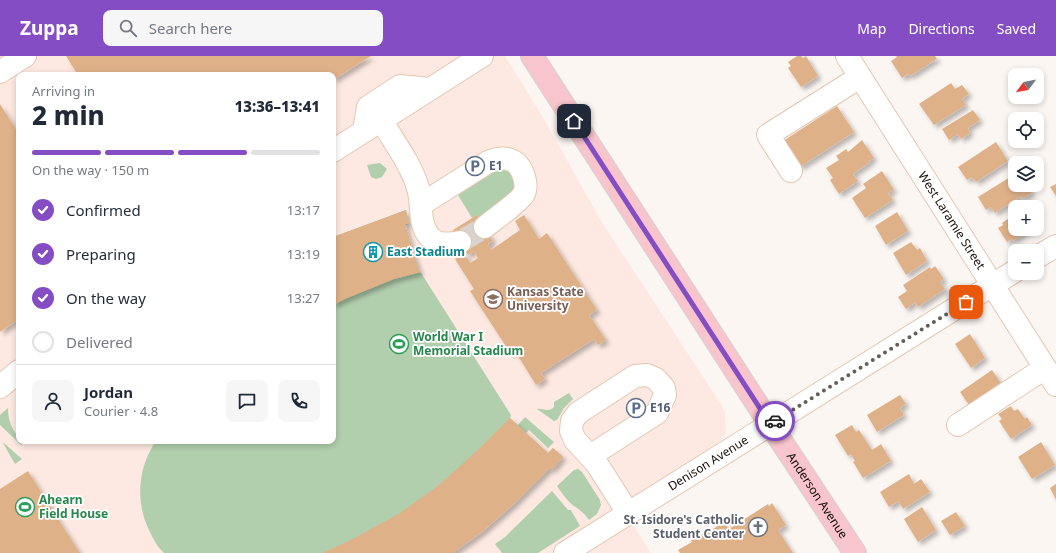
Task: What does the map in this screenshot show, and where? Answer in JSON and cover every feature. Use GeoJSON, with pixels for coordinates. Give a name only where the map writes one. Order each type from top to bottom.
{"type":"FeatureCollection","features":[{"type":"Feature","properties":{"kind":"main road","name":"Anderson Avenue"},"geometry":{"type":"LineString","coordinates":[[532,56],[855,553]]}},
{"type":"Feature","properties":{"kind":"street"},"geometry":{"type":"LineString","coordinates":[[0,72],[25,56]]}},
{"type":"Feature","properties":{"kind":"street"},"geometry":{"type":"LineString","coordinates":[[336,148],[482,56]]}},
{"type":"Feature","properties":{"kind":"street","name":"West Laramie Street"},"geometry":{"type":"LineString","coordinates":[[847,56],[1051,376]]}},
{"type":"Feature","properties":{"kind":"street"},"geometry":{"type":"LineString","coordinates":[[791,171],[768,135],[860,77]]}},
{"type":"Feature","properties":{"kind":"street"},"geometry":{"type":"LineString","coordinates":[[373,126],[409,167],[418,188],[422,204],[423,224],[428,235],[438,243],[448,245],[460,242]]}},
{"type":"Feature","properties":{"kind":"street"},"geometry":{"type":"LineString","coordinates":[[422,204],[488,162],[495,159],[505,158],[515,162],[522,170],[525,180],[523,196],[485,227]]}},
{"type":"Feature","properties":{"kind":"street"},"geometry":{"type":"LineString","coordinates":[[1044,253],[1056,246]]}},
{"type":"Feature","properties":{"kind":"street","name":"Denison Avenue"},"geometry":{"type":"LineString","coordinates":[[564,553],[1008,275]]}},
{"type":"Feature","properties":{"kind":"street"},"geometry":{"type":"LineString","coordinates":[[0,387],[16,374]]}},
{"type":"Feature","properties":{"kind":"street"},"geometry":{"type":"LineString","coordinates":[[958,425],[1051,376]]}},
{"type":"Feature","properties":{"kind":"street"},"geometry":{"type":"LineString","coordinates":[[590,456],[628,513]]}},
{"type":"Feature","properties":{"kind":"shaded area","name":"Kansas State University"},"geometry":{"type":"Polygon","coordinates":[[[0,56],[505,56],[542,116],[603,224],[721,404],[725,413],[726,431],[724,437],[719,442],[686,466],[622,507],[651,553],[0,553],[0,56]]]}},
{"type":"Feature","properties":{"kind":"green space"},"geometry":{"type":"Polygon","coordinates":[[[380,163],[387,169],[382,177],[376,179],[371,177],[367,165],[380,163]]]}},
{"type":"Feature","properties":{"kind":"green space"},"geometry":{"type":"Polygon","coordinates":[[[502,170],[510,172],[514,177],[515,192],[479,218],[477,215],[472,218],[458,195],[496,171],[502,170]]]}},
{"type":"Feature","properties":{"kind":"green space","name":"World War I Memorial Stadium"},"geometry":{"type":"Polygon","coordinates":[[[406,210],[409,224],[405,225],[418,268],[511,415],[510,418],[518,425],[525,417],[554,442],[548,448],[529,430],[526,433],[548,453],[553,448],[563,457],[552,470],[550,468],[503,513],[453,553],[164,553],[157,545],[149,530],[140,496],[140,484],[145,462],[154,444],[336,444],[336,236],[406,210]]]}},
{"type":"Feature","properties":{"kind":"green space"},"geometry":{"type":"Polygon","coordinates":[[[569,393],[573,399],[564,408],[557,420],[554,421],[537,409],[552,409],[554,407],[554,402],[569,393]]]}},
{"type":"Feature","properties":{"kind":"green space"},"geometry":{"type":"Polygon","coordinates":[[[8,408],[11,424],[16,433],[16,440],[0,425],[0,415],[8,408]]]}},
{"type":"Feature","properties":{"kind":"green space"},"geometry":{"type":"Polygon","coordinates":[[[3,443],[5,444],[22,459],[15,464],[3,443]]]}},
{"type":"Feature","properties":{"kind":"green space"},"geometry":{"type":"Polygon","coordinates":[[[578,469],[582,472],[600,500],[601,505],[597,514],[589,520],[582,512],[569,502],[557,486],[574,470],[578,469]]]}},
{"type":"Feature","properties":{"kind":"green space"},"geometry":{"type":"Polygon","coordinates":[[[552,491],[568,510],[571,510],[580,526],[538,553],[502,553],[495,544],[505,537],[552,491]]]}},
{"type":"Feature","properties":{"kind":"building"},"geometry":{"type":"Polygon","coordinates":[[[66,56],[371,56],[336,78],[336,72],[76,72],[66,56]]]}},
{"type":"Feature","properties":{"kind":"building"},"geometry":{"type":"Polygon","coordinates":[[[797,56],[801,56],[803,58],[806,56],[818,76],[801,87],[788,68],[791,66],[788,62],[797,56]]]}},
{"type":"Feature","properties":{"kind":"building"},"geometry":{"type":"Polygon","coordinates":[[[896,56],[935,56],[937,59],[910,76],[908,74],[902,78],[891,61],[897,57],[896,56]]]}},
{"type":"Feature","properties":{"kind":"building"},"geometry":{"type":"Polygon","coordinates":[[[951,83],[955,89],[962,85],[969,94],[962,99],[966,105],[934,125],[919,104],[951,83]]]}},
{"type":"Feature","properties":{"kind":"building"},"geometry":{"type":"Polygon","coordinates":[[[0,104],[16,129],[16,321],[0,332],[0,104]]]}},
{"type":"Feature","properties":{"kind":"building"},"geometry":{"type":"Polygon","coordinates":[[[837,106],[854,132],[800,167],[783,141],[837,106]]]}},
{"type":"Feature","properties":{"kind":"building"},"geometry":{"type":"Polygon","coordinates":[[[973,110],[980,120],[968,128],[970,133],[961,139],[958,134],[949,140],[942,129],[973,110]]]}},
{"type":"Feature","properties":{"kind":"building"},"geometry":{"type":"Polygon","coordinates":[[[862,140],[874,158],[853,174],[858,181],[839,194],[830,180],[833,178],[826,168],[839,160],[836,156],[846,149],[848,152],[862,140]]]}},
{"type":"Feature","properties":{"kind":"building"},"geometry":{"type":"Polygon","coordinates":[[[996,142],[1008,161],[976,182],[972,177],[967,180],[958,167],[996,142]]]}},
{"type":"Feature","properties":{"kind":"building"},"geometry":{"type":"Polygon","coordinates":[[[882,171],[894,190],[888,193],[893,200],[865,218],[852,198],[866,188],[863,184],[882,171]]]}},
{"type":"Feature","properties":{"kind":"building"},"geometry":{"type":"Polygon","coordinates":[[[1008,178],[1008,192],[1032,193],[1022,199],[1021,196],[1015,200],[1008,200],[1008,204],[995,213],[991,207],[986,210],[978,197],[1008,178]]]}},
{"type":"Feature","properties":{"kind":"building"},"geometry":{"type":"Polygon","coordinates":[[[1056,184],[1056,196],[1050,187],[1056,184]]]}},
{"type":"Feature","properties":{"kind":"building","name":"East Stadium"},"geometry":{"type":"Polygon","coordinates":[[[406,210],[409,224],[405,224],[418,268],[421,272],[394,279],[336,304],[336,236],[406,210]]]}},
{"type":"Feature","properties":{"kind":"building"},"geometry":{"type":"Polygon","coordinates":[[[897,212],[908,231],[886,245],[875,226],[897,212]]]}},
{"type":"Feature","properties":{"kind":"building"},"geometry":{"type":"Polygon","coordinates":[[[477,215],[493,241],[488,244],[491,250],[520,230],[515,221],[524,215],[539,239],[547,233],[597,310],[589,315],[606,340],[598,345],[594,339],[541,373],[545,379],[536,385],[515,351],[511,354],[470,291],[474,289],[455,259],[464,253],[470,263],[478,258],[474,251],[468,255],[453,230],[477,215]]]}},
{"type":"Feature","properties":{"kind":"building"},"geometry":{"type":"Polygon","coordinates":[[[1008,219],[1008,236],[1020,236],[1013,241],[1012,239],[1007,242],[998,228],[1003,225],[1002,223],[1008,219]]]}},
{"type":"Feature","properties":{"kind":"building"},"geometry":{"type":"Polygon","coordinates":[[[911,242],[917,250],[920,248],[927,261],[906,275],[893,253],[911,242]]]}},
{"type":"Feature","properties":{"kind":"building"},"geometry":{"type":"Polygon","coordinates":[[[935,266],[944,279],[940,282],[945,289],[918,307],[915,302],[906,309],[898,297],[907,291],[903,285],[930,267],[931,269],[935,266]]]}},
{"type":"Feature","properties":{"kind":"building"},"geometry":{"type":"Polygon","coordinates":[[[970,334],[985,358],[971,368],[955,344],[970,334]]]}},
{"type":"Feature","properties":{"kind":"building"},"geometry":{"type":"Polygon","coordinates":[[[992,370],[1006,391],[971,408],[960,392],[992,370]]]}},
{"type":"Feature","properties":{"kind":"building"},"geometry":{"type":"Polygon","coordinates":[[[900,395],[906,404],[900,408],[904,415],[877,432],[867,415],[900,395]]]}},
{"type":"Feature","properties":{"kind":"building"},"geometry":{"type":"Polygon","coordinates":[[[1011,406],[1014,411],[1018,409],[1025,419],[1027,417],[1032,425],[1011,439],[999,421],[1002,419],[998,414],[1011,406]]]}},
{"type":"Feature","properties":{"kind":"building"},"geometry":{"type":"Polygon","coordinates":[[[510,418],[548,453],[553,448],[563,457],[552,470],[550,468],[516,502],[482,532],[453,553],[322,553],[349,541],[400,513],[439,485],[479,449],[510,418]]]}},
{"type":"Feature","properties":{"kind":"building"},"geometry":{"type":"Polygon","coordinates":[[[852,425],[856,432],[859,430],[872,450],[881,444],[891,461],[863,478],[853,462],[855,461],[851,454],[848,456],[835,435],[852,425]]]}},
{"type":"Feature","properties":{"kind":"building"},"geometry":{"type":"Polygon","coordinates":[[[1041,442],[1055,465],[1032,479],[1018,457],[1041,442]]]}},
{"type":"Feature","properties":{"kind":"building","name":"Ahearn Field House"},"geometry":{"type":"Polygon","coordinates":[[[28,471],[80,553],[0,553],[0,489],[28,471]]]}},
{"type":"Feature","properties":{"kind":"building"},"geometry":{"type":"Polygon","coordinates":[[[909,474],[914,484],[921,479],[930,492],[903,509],[899,501],[889,507],[880,492],[909,474]]]}},
{"type":"Feature","properties":{"kind":"building"},"geometry":{"type":"Polygon","coordinates":[[[1056,484],[1056,500],[1050,488],[1056,484]]]}},
{"type":"Feature","properties":{"kind":"building","name":"St. Isidore's Catholic Student Center"},"geometry":{"type":"Polygon","coordinates":[[[772,503],[786,525],[778,530],[793,553],[680,553],[678,550],[692,542],[689,537],[699,531],[702,536],[724,522],[729,529],[768,504],[769,506],[772,503]]]}},
{"type":"Feature","properties":{"kind":"building"},"geometry":{"type":"Polygon","coordinates":[[[922,507],[936,530],[918,542],[904,519],[922,507]]]}},
{"type":"Feature","properties":{"kind":"building"},"geometry":{"type":"Polygon","coordinates":[[[956,512],[965,526],[950,535],[941,521],[956,512]]]}},
{"type":"Feature","properties":{"kind":"tunnel"},"geometry":{"type":"LineString","coordinates":[[460,242],[485,227]]}},
{"type":"Feature","properties":{"kind":"way so far"},"geometry":{"type":"LineString","coordinates":[[775,421],[966,302]]}},
{"type":"Feature","properties":{"kind":"place","name":"E1"},"geometry":{"type":"Point","coordinates":[475,166]}},
{"type":"Feature","properties":{"kind":"place","name":"East Stadium"},"geometry":{"type":"Point","coordinates":[373,252]}},
{"type":"Feature","properties":{"kind":"place","name":"Kansas State University"},"geometry":{"type":"Point","coordinates":[493,299]}},
{"type":"Feature","properties":{"kind":"place","name":"World War I Memorial Stadium"},"geometry":{"type":"Point","coordinates":[399,344]}},
{"type":"Feature","properties":{"kind":"place","name":"E16"},"geometry":{"type":"Point","coordinates":[636,408]}},
{"type":"Feature","properties":{"kind":"place","name":"Ahearn Field House"},"geometry":{"type":"Point","coordinates":[25,507]}},
{"type":"Feature","properties":{"kind":"place","name":"St. Isidore's Catholic Student Center"},"geometry":{"type":"Point","coordinates":[758,527]}},
{"type":"Feature","properties":{"kind":"route"},"geometry":{"type":"LineString","coordinates":[[574,121],[770,424],[775,421]]}}]}
